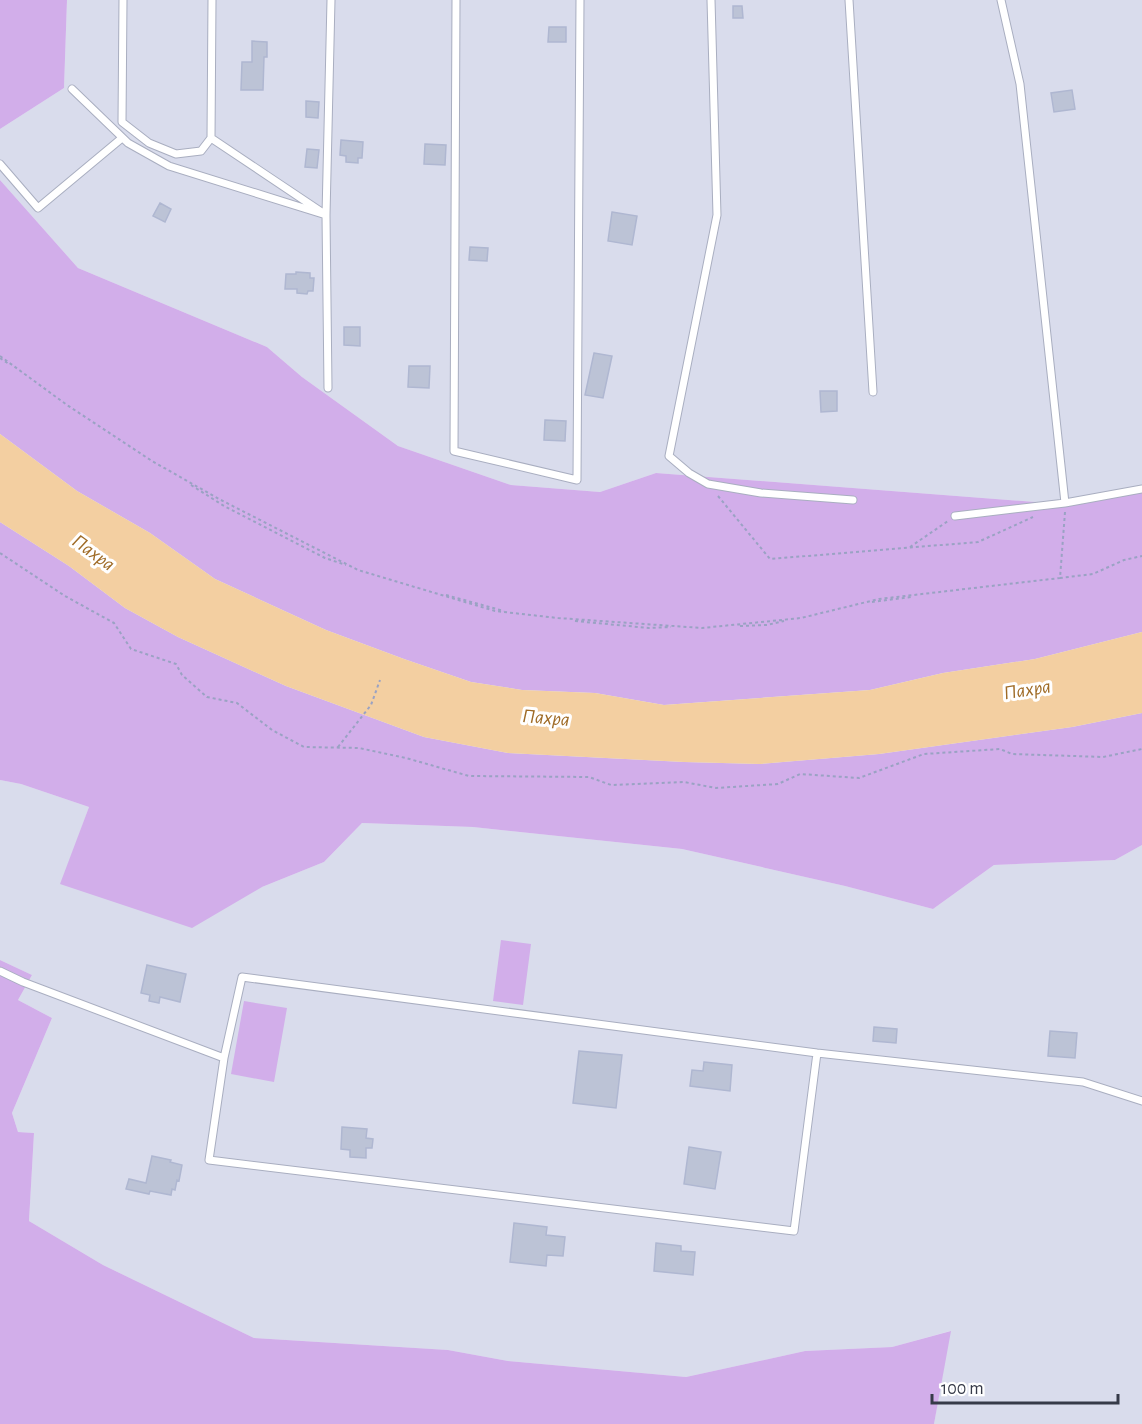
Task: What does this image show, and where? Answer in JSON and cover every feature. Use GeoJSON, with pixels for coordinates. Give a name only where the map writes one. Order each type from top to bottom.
{"type":"FeatureCollection","features":[{"type":"Feature","properties":{"kind":"lane"},"geometry":{"type":"LineString","coordinates":[[123,0],[123,122],[149,143],[176,154],[201,151],[211,138],[212,0]]}},
{"type":"Feature","properties":{"kind":"lane"},"geometry":{"type":"LineString","coordinates":[[328,388],[326,215],[332,0]]}},
{"type":"Feature","properties":{"kind":"lane"},"geometry":{"type":"LineString","coordinates":[[456,0],[454,451],[577,480],[580,0]]}},
{"type":"Feature","properties":{"kind":"lane"},"geometry":{"type":"LineString","coordinates":[[711,0],[717,215],[669,456],[689,473],[708,484],[761,493],[853,500]]}},
{"type":"Feature","properties":{"kind":"lane"},"geometry":{"type":"LineString","coordinates":[[849,0],[873,392]]}},
{"type":"Feature","properties":{"kind":"lane"},"geometry":{"type":"LineString","coordinates":[[1001,0],[1020,84],[1065,503]]}},
{"type":"Feature","properties":{"kind":"lane"},"geometry":{"type":"LineString","coordinates":[[72,89],[128,143],[169,166],[326,215]]}},
{"type":"Feature","properties":{"kind":"lane"},"geometry":{"type":"LineString","coordinates":[[0,164],[38,208],[122,138]]}},
{"type":"Feature","properties":{"kind":"lane"},"geometry":{"type":"LineString","coordinates":[[211,138],[326,215]]}},
{"type":"Feature","properties":{"kind":"lane"},"geometry":{"type":"LineString","coordinates":[[955,516],[1065,503],[1142,489]]}},
{"type":"Feature","properties":{"kind":"lane"},"geometry":{"type":"LineString","coordinates":[[0,971],[23,982],[224,1058]]}},
{"type":"Feature","properties":{"kind":"lane"},"geometry":{"type":"LineString","coordinates":[[817,1053],[794,1231],[209,1160],[224,1058],[242,977],[817,1053],[1083,1082],[1142,1101]]}},
{"type":"Feature","properties":{"kind":"path"},"geometry":{"type":"LineString","coordinates":[[0,357],[152,461],[219,499],[358,570],[495,611],[558,618],[702,628],[801,618],[879,599],[1093,574],[1124,560],[1142,556]]}},
{"type":"Feature","properties":{"kind":"path"},"geometry":{"type":"LineString","coordinates":[[708,484],[770,559],[978,542],[1032,517]]}},
{"type":"Feature","properties":{"kind":"path"},"geometry":{"type":"LineString","coordinates":[[1060,578],[1065,503]]}},
{"type":"Feature","properties":{"kind":"path"},"geometry":{"type":"LineString","coordinates":[[909,548],[955,516]]}},
{"type":"Feature","properties":{"kind":"path"},"geometry":{"type":"LineString","coordinates":[[0,554],[114,623],[131,649],[176,664],[182,675],[207,697],[237,703],[272,730],[304,747],[359,748],[406,758],[469,776],[589,777],[611,785],[684,783],[716,788],[778,784],[800,774],[860,778],[924,754],[1000,749],[1012,754],[1102,757],[1142,749]]}},
{"type":"Feature","properties":{"kind":"path"},"geometry":{"type":"LineString","coordinates":[[338,747],[371,705],[380,681]]}},
{"type":"Feature","properties":{"kind":"shaded area"},"geometry":{"type":"Polygon","coordinates":[[[0,0],[67,0],[64,88],[0,129],[0,0]]]}},
{"type":"Feature","properties":{"kind":"shaded area"},"geometry":{"type":"Polygon","coordinates":[[[67,0],[1142,0],[1142,485],[1048,503],[656,473],[600,492],[511,485],[398,446],[302,377],[267,347],[78,268],[0,180],[0,129],[64,88],[67,0]]]}},
{"type":"Feature","properties":{"kind":"shaded area"},"geometry":{"type":"Polygon","coordinates":[[[0,180],[78,268],[267,347],[302,377],[398,446],[511,485],[600,492],[656,473],[1048,503],[1142,485],[1142,632],[1035,659],[943,673],[870,690],[664,705],[595,693],[522,690],[471,682],[326,630],[215,579],[150,533],[77,491],[0,434],[0,180]]]}},
{"type":"Feature","properties":{"kind":"shaded area"},"geometry":{"type":"Polygon","coordinates":[[[0,522],[69,566],[125,608],[178,637],[286,686],[424,737],[508,753],[760,764],[879,754],[1072,727],[1142,713],[1142,845],[1115,860],[994,865],[933,909],[845,886],[682,849],[473,827],[362,823],[324,862],[262,887],[192,928],[60,884],[89,807],[21,784],[0,780],[0,522]]]}},
{"type":"Feature","properties":{"kind":"shaded area"},"geometry":{"type":"Polygon","coordinates":[[[0,780],[21,784],[89,807],[61,884],[262,887],[324,862],[362,823],[473,827],[682,849],[845,886],[933,909],[994,865],[1115,860],[1142,845],[1142,1424],[934,1424],[950,1331],[892,1347],[805,1351],[686,1377],[508,1361],[448,1350],[254,1338],[103,1265],[29,1221],[34,1133],[18,1132],[12,1113],[52,1018],[18,1000],[32,975],[0,960],[0,780]]]}},
{"type":"Feature","properties":{"kind":"shaded area"},"geometry":{"type":"Polygon","coordinates":[[[501,940],[531,944],[523,1005],[493,1001],[501,940]]]}},
{"type":"Feature","properties":{"kind":"shaded area"},"geometry":{"type":"Polygon","coordinates":[[[0,960],[32,975],[18,1000],[52,1018],[12,1113],[18,1132],[34,1133],[29,1221],[103,1265],[254,1338],[448,1350],[508,1361],[686,1377],[805,1351],[892,1347],[951,1331],[934,1424],[0,1424],[0,960]]]}},
{"type":"Feature","properties":{"kind":"shaded area"},"geometry":{"type":"Polygon","coordinates":[[[244,1001],[287,1008],[274,1082],[231,1074],[244,1001]]]}},
{"type":"Feature","properties":{"kind":"water","name":"Пахра"},"geometry":{"type":"Polygon","coordinates":[[[0,434],[77,491],[150,533],[215,579],[326,630],[471,682],[522,690],[595,693],[664,705],[870,690],[943,673],[1035,659],[1142,632],[1142,713],[1072,727],[879,754],[760,764],[508,753],[424,737],[286,686],[178,637],[125,608],[69,566],[0,522],[0,434]]]}},
{"type":"Feature","properties":{"kind":"building"},"geometry":{"type":"Polygon","coordinates":[[[733,6],[742,6],[743,18],[733,18],[733,6]]]}},
{"type":"Feature","properties":{"kind":"building"},"geometry":{"type":"Polygon","coordinates":[[[549,27],[566,27],[566,42],[548,42],[549,27]]]}},
{"type":"Feature","properties":{"kind":"building"},"geometry":{"type":"Polygon","coordinates":[[[252,41],[267,42],[263,90],[241,90],[242,62],[252,62],[252,41]]]}},
{"type":"Feature","properties":{"kind":"building"},"geometry":{"type":"Polygon","coordinates":[[[1072,90],[1075,109],[1054,112],[1051,93],[1072,90]]]}},
{"type":"Feature","properties":{"kind":"building"},"geometry":{"type":"Polygon","coordinates":[[[306,101],[319,102],[318,118],[306,117],[306,101]]]}},
{"type":"Feature","properties":{"kind":"building"},"geometry":{"type":"Polygon","coordinates":[[[341,140],[363,142],[362,158],[358,158],[358,163],[346,162],[346,156],[340,155],[341,140]]]}},
{"type":"Feature","properties":{"kind":"building"},"geometry":{"type":"Polygon","coordinates":[[[425,144],[446,145],[445,165],[424,164],[425,144]]]}},
{"type":"Feature","properties":{"kind":"building"},"geometry":{"type":"Polygon","coordinates":[[[307,149],[319,150],[317,168],[305,167],[307,149]]]}},
{"type":"Feature","properties":{"kind":"building"},"geometry":{"type":"Polygon","coordinates":[[[160,203],[171,209],[165,222],[153,216],[160,203]]]}},
{"type":"Feature","properties":{"kind":"building"},"geometry":{"type":"Polygon","coordinates":[[[612,212],[637,216],[632,245],[608,241],[612,212]]]}},
{"type":"Feature","properties":{"kind":"building"},"geometry":{"type":"Polygon","coordinates":[[[470,247],[488,248],[487,261],[469,260],[470,247]]]}},
{"type":"Feature","properties":{"kind":"building"},"geometry":{"type":"Polygon","coordinates":[[[296,272],[310,273],[310,278],[314,278],[313,291],[308,291],[307,294],[297,293],[297,289],[285,289],[286,274],[296,274],[296,272]]]}},
{"type":"Feature","properties":{"kind":"building"},"geometry":{"type":"Polygon","coordinates":[[[344,327],[360,327],[360,346],[344,345],[344,327]]]}},
{"type":"Feature","properties":{"kind":"building"},"geometry":{"type":"Polygon","coordinates":[[[594,353],[612,356],[603,398],[585,395],[594,353]]]}},
{"type":"Feature","properties":{"kind":"building"},"geometry":{"type":"Polygon","coordinates":[[[409,366],[430,366],[429,388],[408,387],[409,366]]]}},
{"type":"Feature","properties":{"kind":"building"},"geometry":{"type":"Polygon","coordinates":[[[820,391],[837,391],[837,411],[821,412],[820,391]]]}},
{"type":"Feature","properties":{"kind":"building"},"geometry":{"type":"Polygon","coordinates":[[[545,420],[566,421],[565,441],[544,440],[545,420]]]}},
{"type":"Feature","properties":{"kind":"building"},"geometry":{"type":"Polygon","coordinates":[[[147,965],[186,974],[180,1002],[160,997],[159,1003],[149,1001],[150,995],[141,993],[147,965]]]}},
{"type":"Feature","properties":{"kind":"building"},"geometry":{"type":"Polygon","coordinates":[[[874,1027],[897,1029],[896,1043],[873,1041],[874,1027]]]}},
{"type":"Feature","properties":{"kind":"building"},"geometry":{"type":"Polygon","coordinates":[[[1050,1031],[1077,1033],[1075,1058],[1048,1056],[1050,1031]]]}},
{"type":"Feature","properties":{"kind":"building"},"geometry":{"type":"Polygon","coordinates":[[[579,1051],[622,1055],[616,1108],[573,1103],[579,1051]]]}},
{"type":"Feature","properties":{"kind":"building"},"geometry":{"type":"Polygon","coordinates":[[[704,1062],[732,1065],[730,1091],[690,1086],[692,1070],[703,1071],[704,1062]]]}},
{"type":"Feature","properties":{"kind":"building"},"geometry":{"type":"Polygon","coordinates":[[[342,1127],[367,1129],[366,1138],[373,1139],[372,1148],[366,1148],[366,1158],[350,1157],[350,1150],[341,1149],[342,1127]]]}},
{"type":"Feature","properties":{"kind":"building"},"geometry":{"type":"Polygon","coordinates":[[[689,1147],[721,1152],[715,1189],[684,1184],[689,1147]]]}},
{"type":"Feature","properties":{"kind":"building"},"geometry":{"type":"Polygon","coordinates":[[[152,1156],[182,1165],[179,1181],[177,1180],[175,1190],[172,1189],[171,1195],[150,1191],[149,1194],[126,1189],[129,1179],[146,1183],[152,1156]]]}},
{"type":"Feature","properties":{"kind":"building"},"geometry":{"type":"Polygon","coordinates":[[[514,1223],[547,1227],[546,1235],[565,1237],[563,1256],[547,1255],[546,1266],[510,1262],[514,1223]]]}},
{"type":"Feature","properties":{"kind":"building"},"geometry":{"type":"Polygon","coordinates":[[[656,1243],[681,1246],[681,1251],[695,1252],[693,1275],[654,1271],[656,1243]]]}}]}
